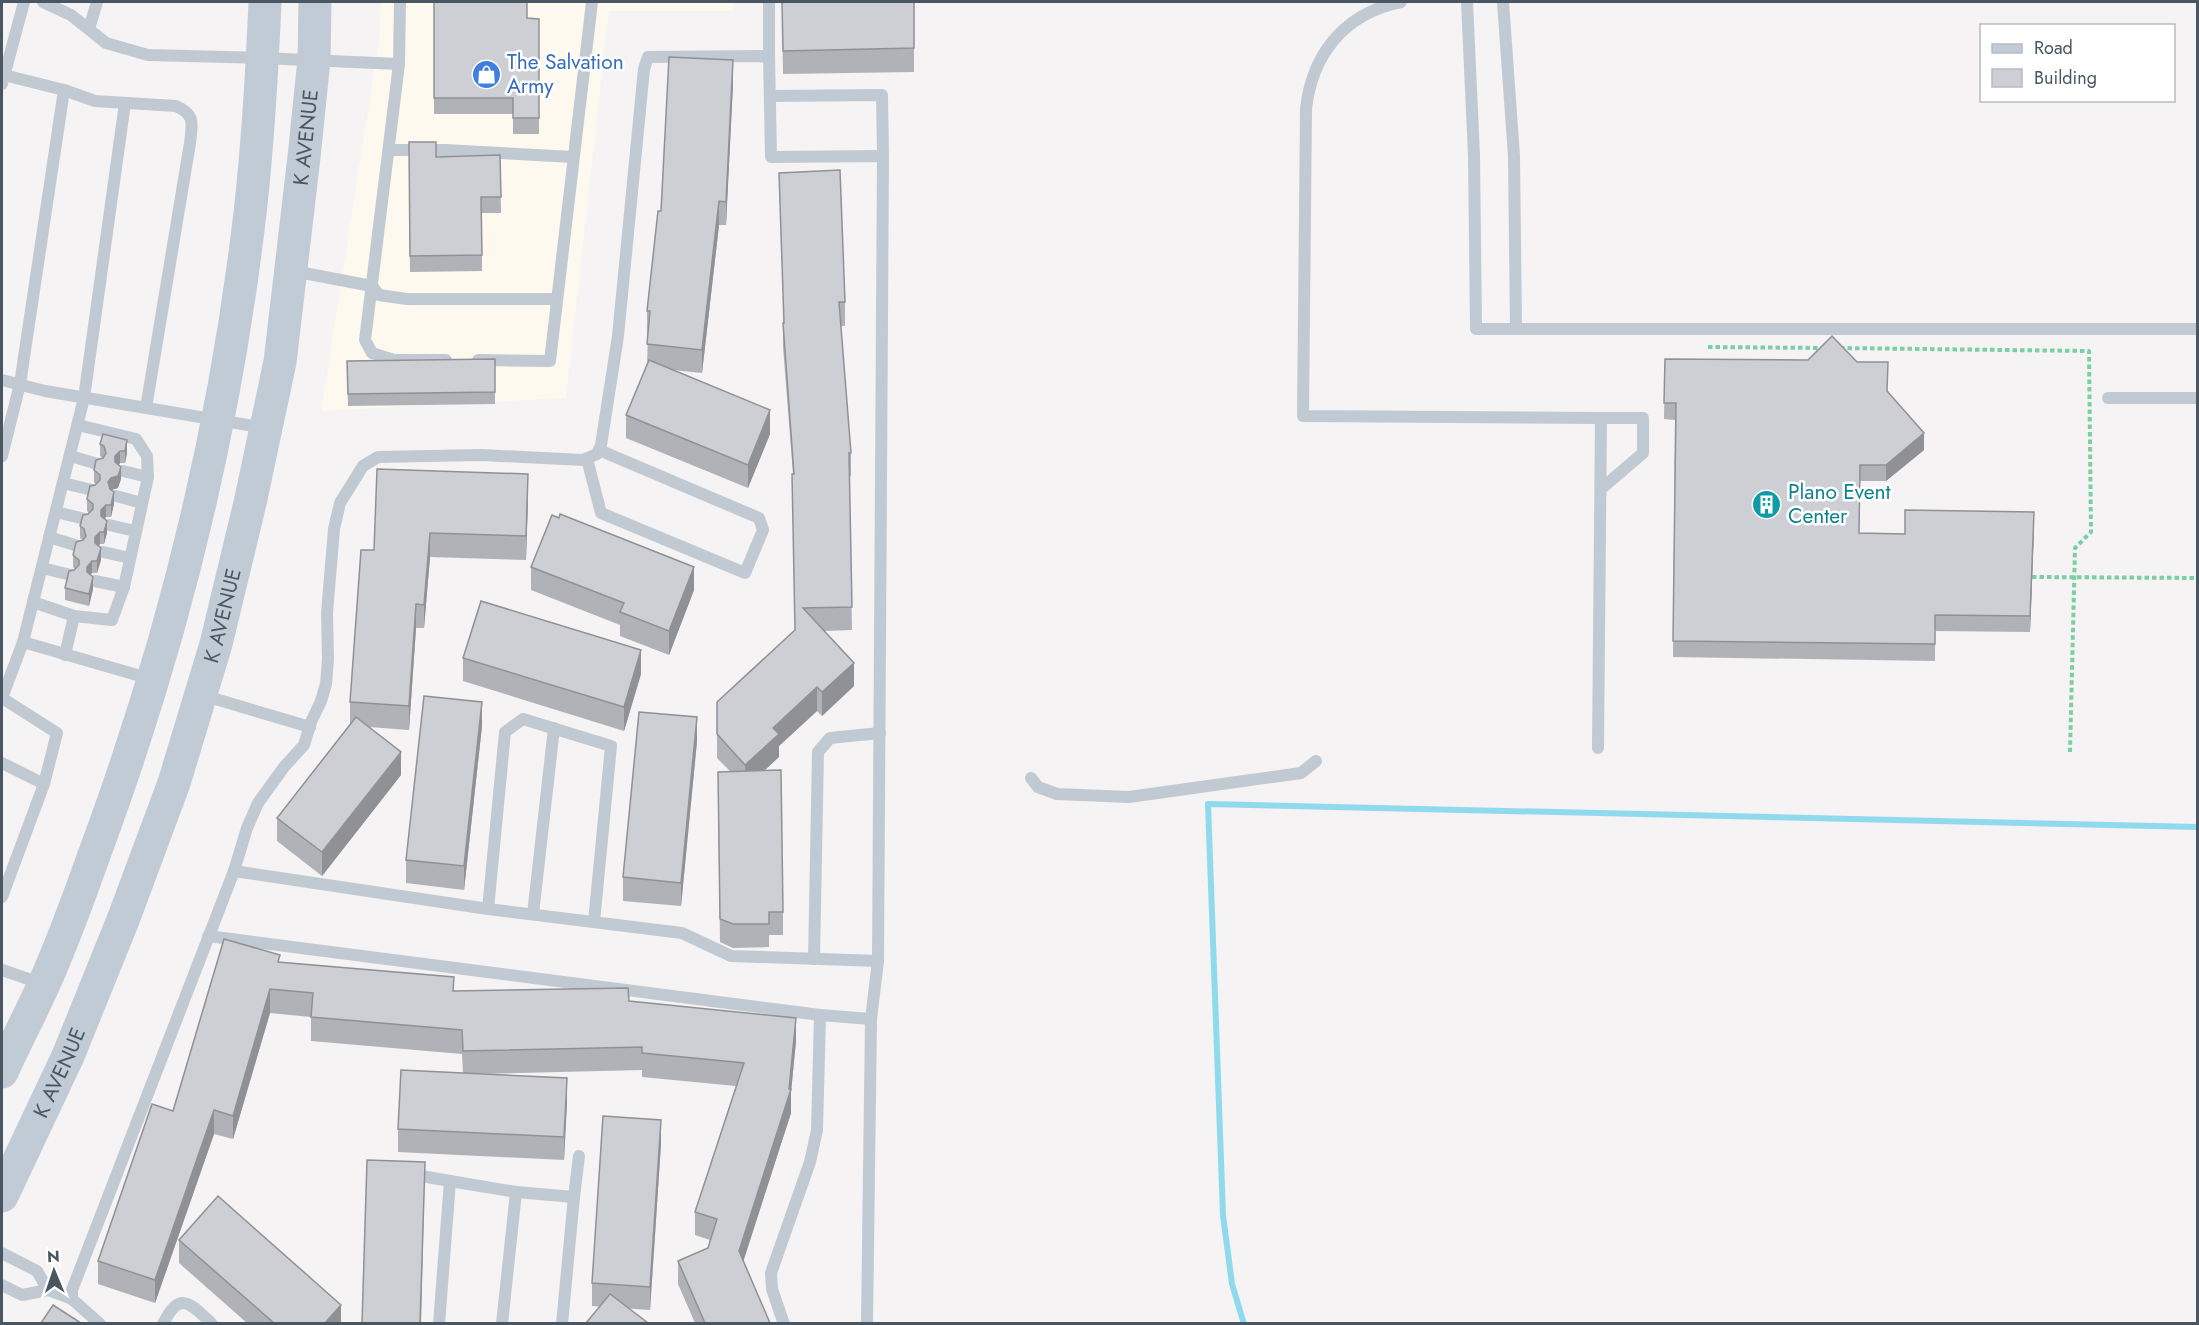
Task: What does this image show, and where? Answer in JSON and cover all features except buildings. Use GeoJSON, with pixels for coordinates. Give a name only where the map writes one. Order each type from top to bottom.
{"type":"FeatureCollection","features":[{"type":"Feature","properties":{"kind":"main road"},"geometry":{"type":"LineString","coordinates":[[2,1072],[44,984],[79,897],[126,768],[177,596],[202,493],[230,355],[250,212],[265,2]]}},
{"type":"Feature","properties":{"kind":"main road","name":"K AVENUE"},"geometry":{"type":"LineString","coordinates":[[2,1196],[68,1056],[89,1005],[174,783],[216,644],[280,362],[314,60],[315,2]]}},
{"type":"Feature","properties":{"kind":"main road"},"geometry":{"type":"LineString","coordinates":[[153,679],[201,694]]}},
{"type":"Feature","properties":{"kind":"main road"},"geometry":{"type":"LineString","coordinates":[[44,984],[89,1005]]}},
{"type":"Feature","properties":{"kind":"lane"},"geometry":{"type":"LineString","coordinates":[[24,2],[3,80],[64,90],[95,101],[176,106],[186,110],[192,120],[146,408]]}},
{"type":"Feature","properties":{"kind":"lane"},"geometry":{"type":"LineString","coordinates":[[43,2],[71,15],[106,43],[148,55],[399,64]]}},
{"type":"Feature","properties":{"kind":"lane"},"geometry":{"type":"LineString","coordinates":[[89,29],[97,2]]}},
{"type":"Feature","properties":{"kind":"lane"},"geometry":{"type":"LineString","coordinates":[[400,2],[399,64],[365,340],[372,353],[394,360],[550,361],[592,2]]}},
{"type":"Feature","properties":{"kind":"lane"},"geometry":{"type":"LineString","coordinates":[[769,2],[771,157],[883,156]]}},
{"type":"Feature","properties":{"kind":"lane"},"geometry":{"type":"LineString","coordinates":[[1401,2],[1387,4],[1356,19],[1331,43],[1313,73],[1308,89],[1303,416],[1643,418],[1643,453],[1601,489]]}},
{"type":"Feature","properties":{"kind":"lane"},"geometry":{"type":"LineString","coordinates":[[1467,2],[1474,155],[1476,329],[2198,329]]}},
{"type":"Feature","properties":{"kind":"lane"},"geometry":{"type":"LineString","coordinates":[[1503,2],[1514,156],[1516,329]]}},
{"type":"Feature","properties":{"kind":"lane"},"geometry":{"type":"LineString","coordinates":[[72,1299],[72,1290],[234,871],[247,828],[258,803],[284,767],[304,745],[321,701],[326,684],[328,659],[327,613],[334,530],[340,503],[363,466],[378,457],[481,455],[583,460],[597,454],[618,336],[644,69],[648,57],[769,56]]}},
{"type":"Feature","properties":{"kind":"lane"},"geometry":{"type":"LineString","coordinates":[[2,456],[20,384],[64,90]]}},
{"type":"Feature","properties":{"kind":"lane"},"geometry":{"type":"LineString","coordinates":[[770,96],[882,95],[878,962],[871,1019],[867,1323]]}},
{"type":"Feature","properties":{"kind":"lane"},"geometry":{"type":"LineString","coordinates":[[2,897],[44,784],[57,733],[2,698],[23,642],[84,398],[125,103]]}},
{"type":"Feature","properties":{"kind":"lane"},"geometry":{"type":"LineString","coordinates":[[389,150],[445,150],[573,157]]}},
{"type":"Feature","properties":{"kind":"lane"},"geometry":{"type":"LineString","coordinates":[[291,271],[372,286],[379,296],[557,299]]}},
{"type":"Feature","properties":{"kind":"lane"},"geometry":{"type":"LineString","coordinates":[[2,380],[84,398],[266,428]]}},
{"type":"Feature","properties":{"kind":"lane"},"geometry":{"type":"LineString","coordinates":[[2108,398],[2198,398]]}},
{"type":"Feature","properties":{"kind":"lane"},"geometry":{"type":"LineString","coordinates":[[1598,748],[1601,418]]}},
{"type":"Feature","properties":{"kind":"lane"},"geometry":{"type":"LineString","coordinates":[[33,602],[74,616],[112,620],[123,587],[148,477],[147,456],[136,439],[78,425]]}},
{"type":"Feature","properties":{"kind":"lane"},"geometry":{"type":"LineString","coordinates":[[587,459],[601,513],[746,573],[763,530],[759,518],[599,450]]}},
{"type":"Feature","properties":{"kind":"lane"},"geometry":{"type":"LineString","coordinates":[[70,456],[98,464]]}},
{"type":"Feature","properties":{"kind":"lane"},"geometry":{"type":"LineString","coordinates":[[123,471],[148,477]]}},
{"type":"Feature","properties":{"kind":"lane"},"geometry":{"type":"LineString","coordinates":[[63,483],[92,490]]}},
{"type":"Feature","properties":{"kind":"lane"},"geometry":{"type":"LineString","coordinates":[[116,496],[142,503]]}},
{"type":"Feature","properties":{"kind":"lane"},"geometry":{"type":"LineString","coordinates":[[56,512],[85,519]]}},
{"type":"Feature","properties":{"kind":"lane"},"geometry":{"type":"LineString","coordinates":[[109,525],[135,531]]}},
{"type":"Feature","properties":{"kind":"lane"},"geometry":{"type":"LineString","coordinates":[[49,537],[78,546]]}},
{"type":"Feature","properties":{"kind":"lane"},"geometry":{"type":"LineString","coordinates":[[103,552],[130,558]]}},
{"type":"Feature","properties":{"kind":"lane"},"geometry":{"type":"LineString","coordinates":[[42,568],[71,575]]}},
{"type":"Feature","properties":{"kind":"lane"},"geometry":{"type":"LineString","coordinates":[[95,581],[123,587]]}},
{"type":"Feature","properties":{"kind":"lane"},"geometry":{"type":"LineString","coordinates":[[65,655],[74,616]]}},
{"type":"Feature","properties":{"kind":"lane"},"geometry":{"type":"LineString","coordinates":[[23,642],[153,679]]}},
{"type":"Feature","properties":{"kind":"lane"},"geometry":{"type":"LineString","coordinates":[[201,694],[310,727]]}},
{"type":"Feature","properties":{"kind":"lane"},"geometry":{"type":"LineString","coordinates":[[488,909],[505,732],[523,719],[611,746],[594,922]]}},
{"type":"Feature","properties":{"kind":"lane"},"geometry":{"type":"LineString","coordinates":[[533,914],[554,728]]}},
{"type":"Feature","properties":{"kind":"lane"},"geometry":{"type":"LineString","coordinates":[[814,959],[818,752],[830,738],[880,733]]}},
{"type":"Feature","properties":{"kind":"lane"},"geometry":{"type":"LineString","coordinates":[[1031,778],[1038,787],[1057,794],[1129,797],[1300,773],[1316,761]]}},
{"type":"Feature","properties":{"kind":"lane"},"geometry":{"type":"LineString","coordinates":[[2,763],[44,784]]}},
{"type":"Feature","properties":{"kind":"lane"},"geometry":{"type":"LineString","coordinates":[[234,871],[488,909],[682,933],[731,956],[878,962]]}},
{"type":"Feature","properties":{"kind":"lane"},"geometry":{"type":"LineString","coordinates":[[208,936],[820,1015],[871,1019]]}},
{"type":"Feature","properties":{"kind":"lane"},"geometry":{"type":"LineString","coordinates":[[2,970],[44,984]]}},
{"type":"Feature","properties":{"kind":"lane"},"geometry":{"type":"LineString","coordinates":[[784,1323],[772,1288],[771,1273],[810,1162],[818,1130],[820,1015]]}},
{"type":"Feature","properties":{"kind":"lane"},"geometry":{"type":"LineString","coordinates":[[562,1323],[579,1156]]}},
{"type":"Feature","properties":{"kind":"lane"},"geometry":{"type":"LineString","coordinates":[[402,1172],[516,1192],[574,1197]]}},
{"type":"Feature","properties":{"kind":"lane"},"geometry":{"type":"LineString","coordinates":[[439,1323],[450,1181]]}},
{"type":"Feature","properties":{"kind":"lane"},"geometry":{"type":"LineString","coordinates":[[502,1323],[516,1192]]}},
{"type":"Feature","properties":{"kind":"lane"},"geometry":{"type":"LineString","coordinates":[[2,1252],[37,1271],[48,1290]]}},
{"type":"Feature","properties":{"kind":"lane"},"geometry":{"type":"LineString","coordinates":[[2,1285],[22,1295],[48,1290],[72,1299],[100,1323]]}},
{"type":"Feature","properties":{"kind":"lane"},"geometry":{"type":"LineString","coordinates":[[163,1323],[171,1308],[181,1302],[192,1304],[212,1323]]}},
{"type":"Feature","properties":{"kind":"path"},"geometry":{"type":"LineString","coordinates":[[1707,347],[1826,348]]}},
{"type":"Feature","properties":{"kind":"path"},"geometry":{"type":"LineString","coordinates":[[1838,348],[2089,351],[2091,532],[2074,548],[2070,752]]}},
{"type":"Feature","properties":{"kind":"path"},"geometry":{"type":"LineString","coordinates":[[2032,577],[2198,578]]}},
{"type":"Feature","properties":{"kind":"shaded area"},"geometry":{"type":"Polygon","coordinates":[[[381,2],[733,2],[733,11],[609,11],[566,398],[321,411],[379,40],[381,2]]]}},
{"type":"Feature","properties":{"kind":"waterway"},"geometry":{"type":"LineString","coordinates":[[1244,1324],[1232,1284],[1223,1215],[1208,804],[2198,827]]}},
{"type":"Feature","properties":{"kind":"place","name":"The Salvation Army"},"geometry":{"type":"Point","coordinates":[486,74]}},
{"type":"Feature","properties":{"kind":"place","name":"Plano Event Center"},"geometry":{"type":"Point","coordinates":[1767,504]}}]}
